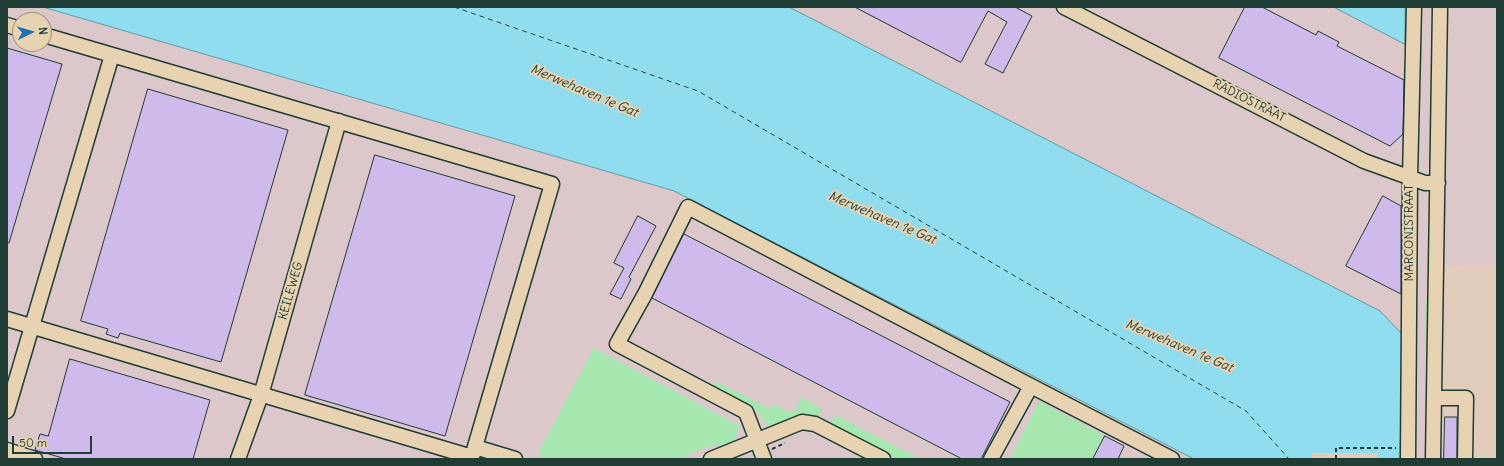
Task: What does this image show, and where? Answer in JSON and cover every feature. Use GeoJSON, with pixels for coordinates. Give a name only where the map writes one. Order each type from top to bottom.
{"type":"FeatureCollection","features":[{"type":"Feature","properties":{"kind":"street","name":"RADIOSTRAAT"},"geometry":{"type":"LineString","coordinates":[[1064,7],[1364,161],[1425,183],[1438,183]]}},
{"type":"Feature","properties":{"kind":"street","name":"MARCONISTRAAT"},"geometry":{"type":"LineString","coordinates":[[1405,454],[1414,7]]}},
{"type":"Feature","properties":{"kind":"street"},"geometry":{"type":"LineString","coordinates":[[1433,459],[1440,7]]}},
{"type":"Feature","properties":{"kind":"street"},"geometry":{"type":"LineString","coordinates":[[7,319],[472,457],[552,184],[52,37]]}},
{"type":"Feature","properties":{"kind":"street"},"geometry":{"type":"LineString","coordinates":[[7,411],[112,55]]}},
{"type":"Feature","properties":{"kind":"street","name":"KEILEWEG"},"geometry":{"type":"LineString","coordinates":[[238,459],[261,395],[339,121]]}},
{"type":"Feature","properties":{"kind":"street"},"geometry":{"type":"LineString","coordinates":[[764,459],[746,412],[617,344],[645,294],[688,207],[1172,459]]}},
{"type":"Feature","properties":{"kind":"street"},"geometry":{"type":"LineString","coordinates":[[991,459],[1031,386]]}},
{"type":"Feature","properties":{"kind":"street"},"geometry":{"type":"LineString","coordinates":[[1434,398],[1466,398],[1465,459]]}},
{"type":"Feature","properties":{"kind":"street"},"geometry":{"type":"LineString","coordinates":[[711,459],[802,422],[815,424],[883,459]]}},
{"type":"Feature","properties":{"kind":"street"},"geometry":{"type":"LineString","coordinates":[[475,447],[515,459]]}},
{"type":"Feature","properties":{"kind":"street"},"geometry":{"type":"LineString","coordinates":[[7,450],[35,459]]}},
{"type":"Feature","properties":{"kind":"path"},"geometry":{"type":"LineString","coordinates":[[1336,459],[1336,448],[1405,454]]}},
{"type":"Feature","properties":{"kind":"shaded area"},"geometry":{"type":"Polygon","coordinates":[[[7,7],[1497,7],[1497,266],[1445,265],[1443,459],[7,459],[7,7]]]}},
{"type":"Feature","properties":{"kind":"green space"},"geometry":{"type":"Polygon","coordinates":[[[1426,299],[1429,299],[1428,394],[1425,394],[1426,299]]]}},
{"type":"Feature","properties":{"kind":"green space"},"geometry":{"type":"Polygon","coordinates":[[[594,348],[740,426],[734,441],[729,444],[706,447],[678,459],[545,459],[538,453],[594,348]]]}},
{"type":"Feature","properties":{"kind":"green space"},"geometry":{"type":"Polygon","coordinates":[[[716,381],[770,409],[772,404],[788,412],[789,410],[794,412],[801,397],[822,409],[819,416],[832,422],[835,415],[920,459],[895,459],[808,415],[800,415],[770,427],[764,422],[757,410],[713,388],[716,381]]]}},
{"type":"Feature","properties":{"kind":"green space"},"geometry":{"type":"Polygon","coordinates":[[[1039,401],[1105,436],[1093,459],[1010,459],[1039,401]]]}},
{"type":"Feature","properties":{"kind":"water","name":"Merwehaven 1e Gat"},"geometry":{"type":"Polygon","coordinates":[[[43,7],[789,7],[1380,311],[1402,334],[1400,459],[1194,459],[674,191],[43,7]]]}},
{"type":"Feature","properties":{"kind":"water"},"geometry":{"type":"Polygon","coordinates":[[[1334,7],[1405,7],[1405,44],[1334,7]]]}},
{"type":"Feature","properties":{"kind":"pier"},"geometry":{"type":"Polygon","coordinates":[[[1312,453],[1377,453],[1377,459],[1312,459],[1312,453]]]}},
{"type":"Feature","properties":{"kind":"building"},"geometry":{"type":"Polygon","coordinates":[[[855,7],[1015,7],[1032,16],[1003,73],[985,64],[1007,22],[988,11],[961,62],[855,7]]]}},
{"type":"Feature","properties":{"kind":"building"},"geometry":{"type":"Polygon","coordinates":[[[1245,7],[1262,7],[1316,35],[1318,31],[1339,42],[1337,46],[1404,80],[1403,134],[1390,146],[1219,58],[1245,7]]]}},
{"type":"Feature","properties":{"kind":"building"},"geometry":{"type":"Polygon","coordinates":[[[7,48],[12,49],[12,52],[21,52],[62,64],[9,243],[7,243],[7,48]]]}},
{"type":"Feature","properties":{"kind":"building"},"geometry":{"type":"Polygon","coordinates":[[[148,89],[288,130],[221,362],[120,333],[118,338],[106,334],[108,329],[81,321],[148,89]]]}},
{"type":"Feature","properties":{"kind":"building"},"geometry":{"type":"Polygon","coordinates":[[[375,155],[515,196],[445,436],[305,395],[375,155]]]}},
{"type":"Feature","properties":{"kind":"building"},"geometry":{"type":"Polygon","coordinates":[[[1383,196],[1401,206],[1401,294],[1346,266],[1383,196]]]}},
{"type":"Feature","properties":{"kind":"building"},"geometry":{"type":"Polygon","coordinates":[[[638,216],[656,226],[629,277],[631,279],[621,299],[610,294],[624,268],[614,263],[638,216]]]}},
{"type":"Feature","properties":{"kind":"building"},"geometry":{"type":"Polygon","coordinates":[[[684,234],[1010,402],[981,459],[962,459],[652,298],[684,234]]]}},
{"type":"Feature","properties":{"kind":"building"},"geometry":{"type":"Polygon","coordinates":[[[70,359],[210,400],[193,459],[66,459],[35,450],[40,434],[48,436],[70,359]]]}},
{"type":"Feature","properties":{"kind":"building"},"geometry":{"type":"Polygon","coordinates":[[[1445,417],[1457,417],[1457,459],[1444,459],[1445,417]]]}},
{"type":"Feature","properties":{"kind":"building"},"geometry":{"type":"Polygon","coordinates":[[[1105,436],[1124,446],[1118,459],[1093,459],[1105,436]]]}},
{"type":"Feature","properties":{"kind":"ferry route"},"geometry":{"type":"LineString","coordinates":[[454,7],[698,91],[1246,411],[1289,459]]}}]}
